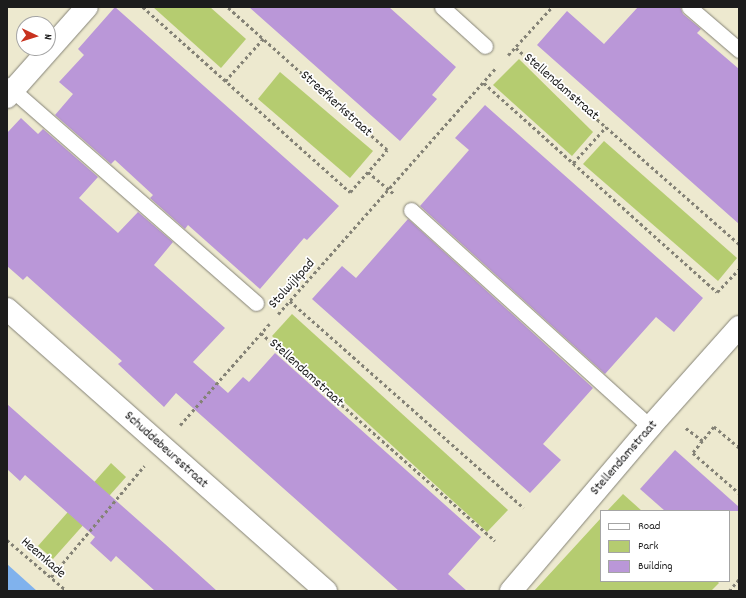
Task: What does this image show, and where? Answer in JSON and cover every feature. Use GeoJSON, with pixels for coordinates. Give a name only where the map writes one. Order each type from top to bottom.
{"type":"FeatureCollection","features":[{"type":"Feature","properties":{"kind":"street"},"geometry":{"type":"LineString","coordinates":[[9,90],[87,7]]}},
{"type":"Feature","properties":{"kind":"street","name":"Schuddebeursstraat"},"geometry":{"type":"LineString","coordinates":[[7,308],[326,591]]}},
{"type":"Feature","properties":{"kind":"street","name":"Stellendamstraat"},"geometry":{"type":"LineString","coordinates":[[511,591],[650,427],[739,327]]}},
{"type":"Feature","properties":{"kind":"lane"},"geometry":{"type":"LineString","coordinates":[[442,7],[485,46]]}},
{"type":"Feature","properties":{"kind":"lane"},"geometry":{"type":"LineString","coordinates":[[689,7],[739,50]]}},
{"type":"Feature","properties":{"kind":"lane"},"geometry":{"type":"LineString","coordinates":[[9,90],[256,303]]}},
{"type":"Feature","properties":{"kind":"lane"},"geometry":{"type":"LineString","coordinates":[[412,210],[650,427]]}},
{"type":"Feature","properties":{"kind":"path","name":"Streefkerkstraat"},"geometry":{"type":"LineString","coordinates":[[143,7],[350,192],[387,150],[227,7]]}},
{"type":"Feature","properties":{"kind":"path"},"geometry":{"type":"LineString","coordinates":[[503,60],[516,48],[552,7]]}},
{"type":"Feature","properties":{"kind":"path"},"geometry":{"type":"LineString","coordinates":[[225,81],[262,39]]}},
{"type":"Feature","properties":{"kind":"path","name":"Stellendamstraat"},"geometry":{"type":"LineString","coordinates":[[516,48],[739,244]]}},
{"type":"Feature","properties":{"kind":"path","name":"Stolwijkpad"},"geometry":{"type":"LineString","coordinates":[[51,577],[161,445],[498,66]]}},
{"type":"Feature","properties":{"kind":"path"},"geometry":{"type":"LineString","coordinates":[[484,83],[717,292],[739,269]]}},
{"type":"Feature","properties":{"kind":"path","name":"Stellendamstraat"},"geometry":{"type":"LineString","coordinates":[[573,163],[606,127]]}},
{"type":"Feature","properties":{"kind":"path"},"geometry":{"type":"LineString","coordinates":[[368,172],[390,189]]}},
{"type":"Feature","properties":{"kind":"path"},"geometry":{"type":"LineString","coordinates":[[290,301],[524,508]]}},
{"type":"Feature","properties":{"kind":"path","name":"Stellendamstraat"},"geometry":{"type":"LineString","coordinates":[[261,333],[495,541]]}},
{"type":"Feature","properties":{"kind":"path"},"geometry":{"type":"LineString","coordinates":[[739,448],[714,427],[693,453],[739,493]]}},
{"type":"Feature","properties":{"kind":"path","name":"Heemkade"},"geometry":{"type":"LineString","coordinates":[[7,540],[66,591]]}},
{"type":"Feature","properties":{"kind":"path"},"geometry":{"type":"LineString","coordinates":[[729,591],[739,579]]}},
{"type":"Feature","properties":{"kind":"green space"},"geometry":{"type":"Polygon","coordinates":[[[153,7],[210,7],[246,39],[221,68],[153,7]]]}},
{"type":"Feature","properties":{"kind":"green space"},"geometry":{"type":"Polygon","coordinates":[[[519,59],[593,132],[572,156],[493,85],[519,59]]]}},
{"type":"Feature","properties":{"kind":"green space"},"geometry":{"type":"Polygon","coordinates":[[[280,72],[373,151],[350,178],[258,99],[280,72]]]}},
{"type":"Feature","properties":{"kind":"green space"},"geometry":{"type":"Polygon","coordinates":[[[604,141],[737,258],[718,281],[583,164],[604,141]]]}},
{"type":"Feature","properties":{"kind":"green space"},"geometry":{"type":"Polygon","coordinates":[[[292,314],[508,510],[487,532],[272,336],[292,314]]]}},
{"type":"Feature","properties":{"kind":"green space"},"geometry":{"type":"Polygon","coordinates":[[[111,463],[126,477],[53,559],[38,546],[111,463]]]}},
{"type":"Feature","properties":{"kind":"green space"},"geometry":{"type":"Polygon","coordinates":[[[623,494],[641,510],[608,510],[623,494]]]}},
{"type":"Feature","properties":{"kind":"green space"},"geometry":{"type":"Polygon","coordinates":[[[600,519],[600,582],[719,583],[711,591],[534,591],[600,519]]]}},
{"type":"Feature","properties":{"kind":"water"},"geometry":{"type":"Polygon","coordinates":[[[7,564],[37,591],[7,591],[7,564]]]}},
{"type":"Feature","properties":{"kind":"building"},"geometry":{"type":"Polygon","coordinates":[[[115,7],[339,206],[307,240],[304,238],[260,289],[188,225],[185,229],[150,198],[153,195],[115,160],[111,164],[55,115],[73,94],[59,82],[84,55],[78,49],[115,7]]]}},
{"type":"Feature","properties":{"kind":"building"},"geometry":{"type":"Polygon","coordinates":[[[249,7],[389,7],[456,67],[432,95],[437,99],[400,141],[249,7]]]}},
{"type":"Feature","properties":{"kind":"building"},"geometry":{"type":"Polygon","coordinates":[[[638,7],[680,7],[683,14],[701,29],[697,33],[739,69],[739,224],[537,45],[567,11],[604,44],[638,7]]]}},
{"type":"Feature","properties":{"kind":"building"},"geometry":{"type":"Polygon","coordinates":[[[485,105],[703,298],[674,332],[656,317],[605,374],[420,206],[469,150],[455,138],[485,105]]]}},
{"type":"Feature","properties":{"kind":"building"},"geometry":{"type":"Polygon","coordinates":[[[21,118],[38,134],[43,129],[98,177],[79,198],[118,233],[138,212],[173,242],[154,265],[225,328],[193,362],[228,393],[243,377],[249,382],[275,353],[481,537],[448,574],[467,591],[399,591],[176,393],[164,407],[118,364],[122,361],[27,276],[23,280],[7,266],[7,133],[21,118]]]}},
{"type":"Feature","properties":{"kind":"building"},"geometry":{"type":"Polygon","coordinates":[[[408,219],[593,388],[543,444],[561,460],[530,493],[312,299],[342,266],[356,278],[408,219]]]}},
{"type":"Feature","properties":{"kind":"building"},"geometry":{"type":"Polygon","coordinates":[[[7,404],[217,591],[155,591],[116,556],[111,562],[90,543],[95,537],[25,475],[20,481],[7,469],[7,404]]]}},
{"type":"Feature","properties":{"kind":"building"},"geometry":{"type":"Polygon","coordinates":[[[675,450],[739,507],[739,511],[664,510],[640,489],[675,450]]]}}]}
